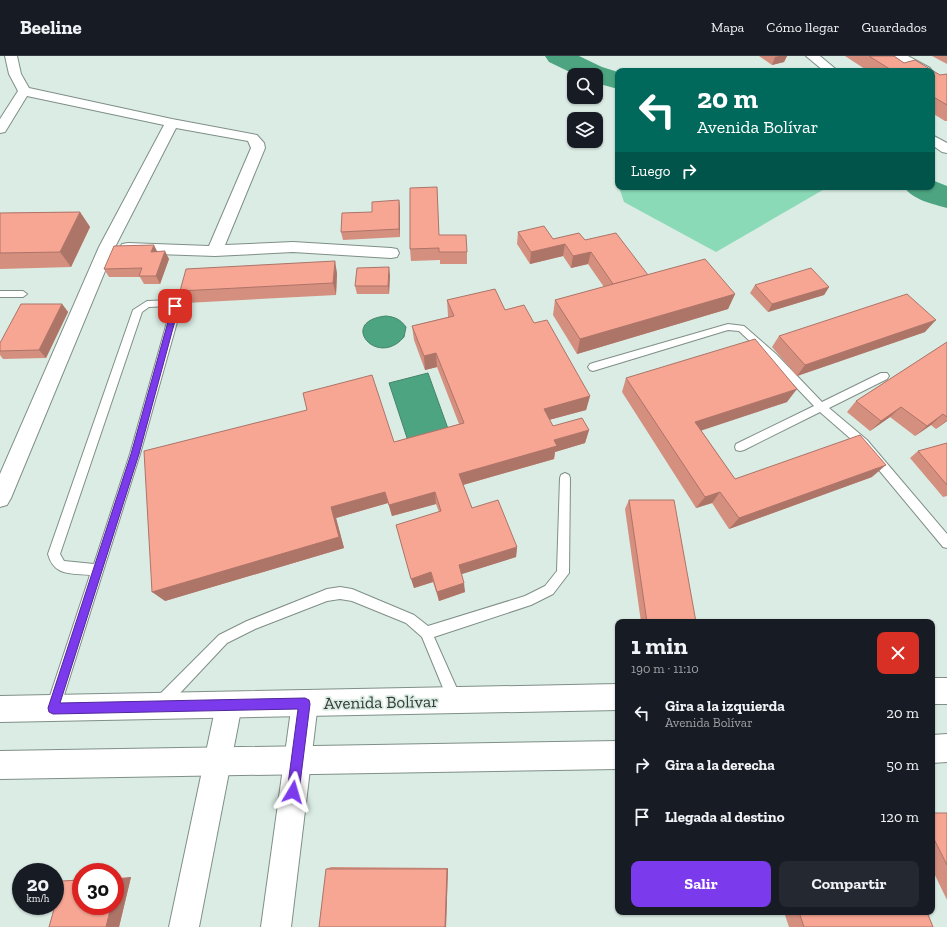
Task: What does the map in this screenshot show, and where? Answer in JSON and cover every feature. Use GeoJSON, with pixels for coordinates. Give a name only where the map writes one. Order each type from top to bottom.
{"type":"FeatureCollection","features":[{"type":"Feature","properties":{"kind":"main road"},"geometry":{"type":"LineString","coordinates":[[935,691],[947,691]]}},
{"type":"Feature","properties":{"kind":"main road","name":"Avenida Bolívar"},"geometry":{"type":"LineString","coordinates":[[0,710],[615,698]]}},
{"type":"Feature","properties":{"kind":"main road"},"geometry":{"type":"LineString","coordinates":[[935,748],[947,748]]}},
{"type":"Feature","properties":{"kind":"main road"},"geometry":{"type":"LineString","coordinates":[[0,765],[297,762],[615,755]]}},
{"type":"Feature","properties":{"kind":"street"},"geometry":{"type":"LineString","coordinates":[[11,56],[15,74],[24,91],[172,123],[252,138],[257,143],[258,148],[215,251]]}},
{"type":"Feature","properties":{"kind":"street"},"geometry":{"type":"LineString","coordinates":[[812,56],[828,68]]}},
{"type":"Feature","properties":{"kind":"street"},"geometry":{"type":"LineString","coordinates":[[899,56],[921,68]]}},
{"type":"Feature","properties":{"kind":"street"},"geometry":{"type":"LineString","coordinates":[[0,129],[24,91]]}},
{"type":"Feature","properties":{"kind":"street"},"geometry":{"type":"LineString","coordinates":[[0,498],[107,247],[172,123]]}},
{"type":"Feature","properties":{"kind":"street"},"geometry":{"type":"LineString","coordinates":[[935,141],[947,149]]}},
{"type":"Feature","properties":{"kind":"street"},"geometry":{"type":"LineString","coordinates":[[107,247],[215,251],[293,247],[391,253]]}},
{"type":"Feature","properties":{"kind":"street"},"geometry":{"type":"LineString","coordinates":[[276,927],[305,704]]}},
{"type":"Feature","properties":{"kind":"street"},"geometry":{"type":"LineString","coordinates":[[184,927],[229,705]]}},
{"type":"Feature","properties":{"kind":"lane"},"geometry":{"type":"LineString","coordinates":[[0,294],[23,294]]}},
{"type":"Feature","properties":{"kind":"lane"},"geometry":{"type":"LineString","coordinates":[[53,708],[98,570],[135,454],[172,322],[175,306],[172,302],[147,304],[138,310],[54,554],[56,561],[61,566],[98,570]]}},
{"type":"Feature","properties":{"kind":"lane"},"geometry":{"type":"LineString","coordinates":[[593,367],[735,327],[741,328],[773,357],[820,406],[863,443],[947,543]]}},
{"type":"Feature","properties":{"kind":"lane"},"geometry":{"type":"LineString","coordinates":[[740,447],[820,406],[884,376]]}},
{"type":"Feature","properties":{"kind":"lane"},"geometry":{"type":"LineString","coordinates":[[426,633],[527,601],[549,590],[563,573],[565,478]]}},
{"type":"Feature","properties":{"kind":"lane"},"geometry":{"type":"LineString","coordinates":[[157,707],[223,639],[251,625],[327,595],[340,593],[352,595],[410,619],[426,633],[456,701]]}},
{"type":"Feature","properties":{"kind":"shaded area"},"geometry":{"type":"Polygon","coordinates":[[[620,190],[823,190],[716,252],[624,202],[620,190]]]}},
{"type":"Feature","properties":{"kind":"shaded area"},"geometry":{"type":"Polygon","coordinates":[[[386,316],[397,319],[404,324],[406,327],[404,337],[393,345],[383,348],[374,346],[366,340],[363,333],[364,326],[372,320],[386,316]]]}},
{"type":"Feature","properties":{"kind":"shaded area"},"geometry":{"type":"Polygon","coordinates":[[[428,373],[451,437],[410,447],[389,383],[428,373]]]}},
{"type":"Feature","properties":{"kind":"building"},"geometry":{"type":"Polygon","coordinates":[[[869,56],[894,56],[904,63],[915,60],[928,68],[888,68],[869,56]]]}},
{"type":"Feature","properties":{"kind":"building"},"geometry":{"type":"Polygon","coordinates":[[[935,72],[940,75],[947,74],[947,105],[935,98],[935,72]]]}},
{"type":"Feature","properties":{"kind":"building"},"geometry":{"type":"Polygon","coordinates":[[[437,187],[439,235],[466,235],[467,252],[439,252],[439,248],[410,249],[410,188],[437,187]]]}},
{"type":"Feature","properties":{"kind":"building"},"geometry":{"type":"Polygon","coordinates":[[[399,200],[399,229],[341,232],[342,213],[372,212],[372,202],[399,200]]]}},
{"type":"Feature","properties":{"kind":"building"},"geometry":{"type":"Polygon","coordinates":[[[80,212],[60,252],[0,253],[0,213],[80,212]]]}},
{"type":"Feature","properties":{"kind":"building"},"geometry":{"type":"Polygon","coordinates":[[[544,226],[553,239],[579,233],[585,240],[616,233],[648,275],[613,284],[591,252],[573,256],[565,244],[531,252],[518,232],[544,226]]]}},
{"type":"Feature","properties":{"kind":"building"},"geometry":{"type":"Polygon","coordinates":[[[154,245],[151,252],[165,251],[156,276],[139,276],[142,268],[104,269],[114,246],[154,245]]]}},
{"type":"Feature","properties":{"kind":"building"},"geometry":{"type":"Polygon","coordinates":[[[705,259],[735,294],[580,339],[555,300],[705,259]]]}},
{"type":"Feature","properties":{"kind":"building"},"geometry":{"type":"Polygon","coordinates":[[[335,261],[333,283],[180,291],[186,269],[335,261]]]}},
{"type":"Feature","properties":{"kind":"building"},"geometry":{"type":"Polygon","coordinates":[[[389,267],[388,286],[355,286],[357,268],[389,267]]]}},
{"type":"Feature","properties":{"kind":"building"},"geometry":{"type":"Polygon","coordinates":[[[811,268],[829,287],[772,304],[755,285],[811,268]]]}},
{"type":"Feature","properties":{"kind":"building"},"geometry":{"type":"Polygon","coordinates":[[[495,289],[505,310],[524,305],[534,323],[547,320],[590,396],[544,409],[553,426],[582,418],[589,430],[554,440],[557,446],[459,474],[472,508],[498,500],[517,547],[459,565],[464,583],[437,592],[431,572],[411,579],[396,525],[441,511],[435,492],[389,505],[385,492],[331,507],[339,537],[152,592],[144,451],[307,410],[303,393],[372,375],[394,442],[464,423],[436,353],[424,356],[412,326],[454,316],[447,300],[495,289]]]}},
{"type":"Feature","properties":{"kind":"building"},"geometry":{"type":"Polygon","coordinates":[[[907,294],[936,320],[805,365],[779,336],[907,294]]]}},
{"type":"Feature","properties":{"kind":"building"},"geometry":{"type":"Polygon","coordinates":[[[21,304],[62,304],[39,350],[0,351],[0,343],[21,304]]]}},
{"type":"Feature","properties":{"kind":"building"},"geometry":{"type":"Polygon","coordinates":[[[755,339],[797,389],[695,422],[735,479],[860,435],[886,465],[739,518],[720,492],[705,497],[626,378],[755,339]]]}},
{"type":"Feature","properties":{"kind":"building"},"geometry":{"type":"Polygon","coordinates":[[[947,342],[947,417],[943,414],[927,426],[901,407],[881,421],[856,401],[947,342]]]}},
{"type":"Feature","properties":{"kind":"building"},"geometry":{"type":"Polygon","coordinates":[[[947,443],[947,485],[918,451],[947,443]]]}},
{"type":"Feature","properties":{"kind":"building"},"geometry":{"type":"Polygon","coordinates":[[[629,500],[674,500],[695,619],[647,619],[629,500]]]}},
{"type":"Feature","properties":{"kind":"building"},"geometry":{"type":"Polygon","coordinates":[[[935,813],[947,813],[947,865],[935,841],[935,813]]]}},
{"type":"Feature","properties":{"kind":"building"},"geometry":{"type":"Polygon","coordinates":[[[326,869],[447,869],[445,927],[319,927],[326,869]]]}},
{"type":"Feature","properties":{"kind":"building"},"geometry":{"type":"Polygon","coordinates":[[[72,880],[72,915],[109,915],[106,927],[49,927],[52,915],[64,915],[64,881],[72,880]]]}},
{"type":"Feature","properties":{"kind":"building"},"geometry":{"type":"Polygon","coordinates":[[[800,915],[928,915],[933,927],[804,927],[800,915]]]}},
{"type":"Feature","properties":{"kind":"waterway"},"geometry":{"type":"LineString","coordinates":[[558,56],[593,73],[615,80]]}},
{"type":"Feature","properties":{"kind":"waterway"},"geometry":{"type":"LineString","coordinates":[[927,190],[947,198]]}},
{"type":"Feature","properties":{"kind":"route"},"geometry":{"type":"LineString","coordinates":[[175,306],[174,315],[135,454],[53,708],[305,704],[293,792]]}}]}
